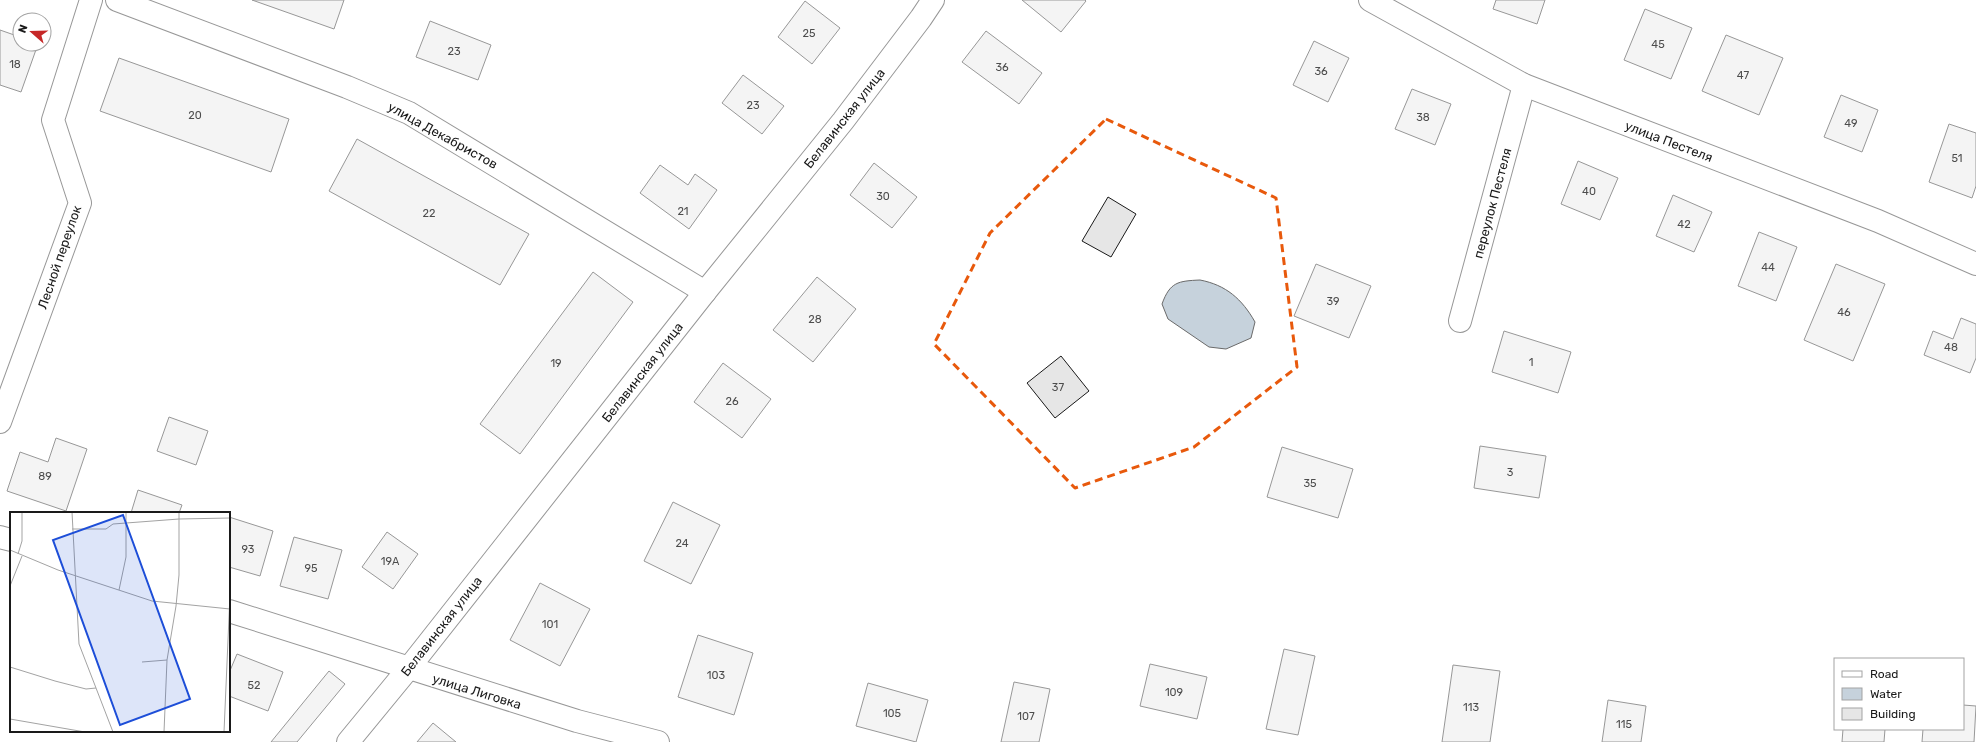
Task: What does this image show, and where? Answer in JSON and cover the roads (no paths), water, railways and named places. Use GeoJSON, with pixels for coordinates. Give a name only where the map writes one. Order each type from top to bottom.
{"type":"FeatureCollection","features":[{"type":"Feature","properties":{"kind":"street","name":"Лесной переулок"},"geometry":{"type":"LineString","coordinates":[[0,422],[80,203],[53,120],[92,0]]}},
{"type":"Feature","properties":{"kind":"street","name":"улица Декабристов"},"geometry":{"type":"LineString","coordinates":[[117,0],[347,86],[409,113],[705,292]]}},
{"type":"Feature","properties":{"kind":"street","name":"Белавинская улица"},"geometry":{"type":"LineString","coordinates":[[348,742],[408,669],[705,292],[843,121],[933,0]]}},
{"type":"Feature","properties":{"kind":"street","name":"улица Пестеля"},"geometry":{"type":"LineString","coordinates":[[1370,0],[1524,85],[1878,221],[1976,264]]}},
{"type":"Feature","properties":{"kind":"street","name":"переулок Пестеля"},"geometry":{"type":"LineString","coordinates":[[1460,321],[1524,85]]}},
{"type":"Feature","properties":{"kind":"street"},"geometry":{"type":"LineString","coordinates":[[0,537],[10,540]]}},
{"type":"Feature","properties":{"kind":"street","name":"улица Лиговка"},"geometry":{"type":"LineString","coordinates":[[230,611],[408,669],[577,721],[658,742]]}},
{"type":"Feature","properties":{"kind":"water"},"geometry":{"type":"Polygon","coordinates":[[[1200,280],[1218,285],[1225,289],[1245,306],[1255,322],[1251,338],[1226,349],[1209,347],[1168,319],[1162,304],[1168,291],[1180,282],[1200,280]]]}}]}
